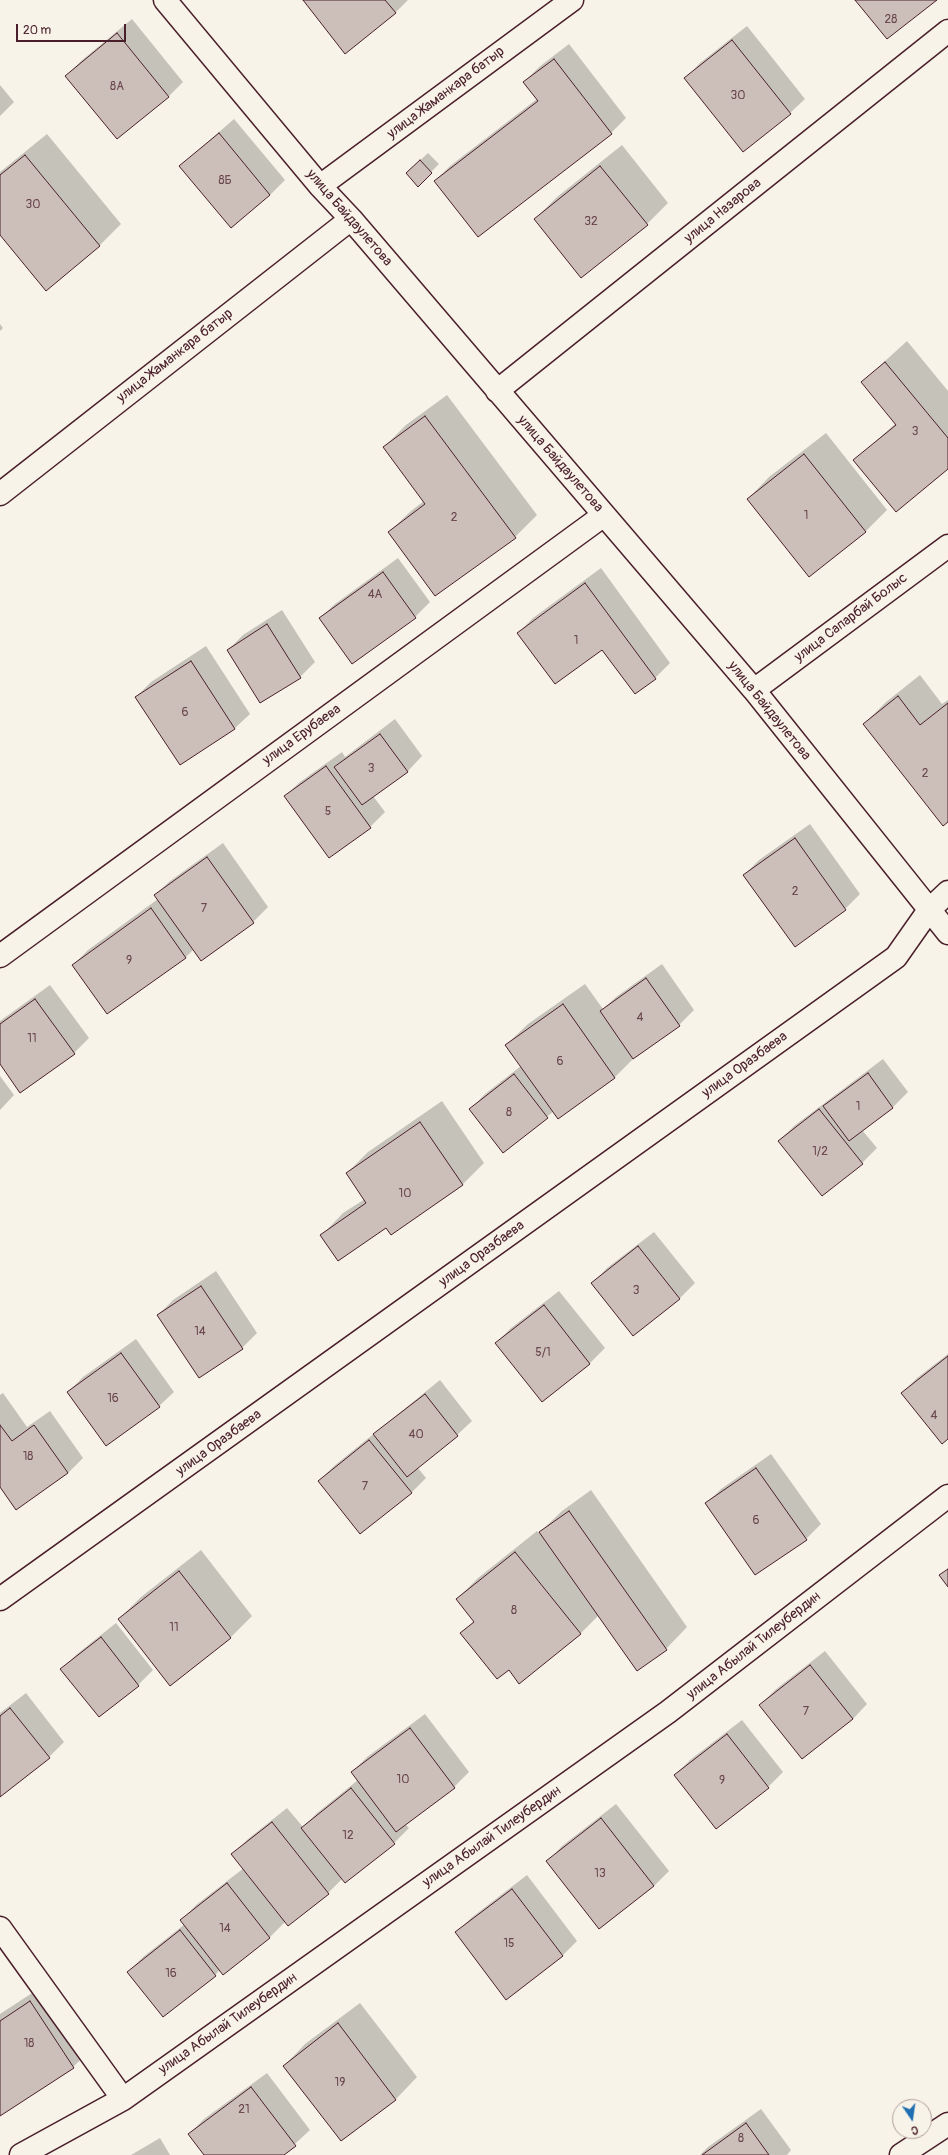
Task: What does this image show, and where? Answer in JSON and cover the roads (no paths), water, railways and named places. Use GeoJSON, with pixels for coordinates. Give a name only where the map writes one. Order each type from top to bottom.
{"type":"FeatureCollection","features":[{"type":"Feature","properties":{"kind":"street","name":"улица Байдаулетова"},"geometry":{"type":"LineString","coordinates":[[165,0],[320,186],[351,219],[754,690],[948,933]]}},
{"type":"Feature","properties":{"kind":"street","name":"улица Жаманкара батыр"},"geometry":{"type":"LineString","coordinates":[[320,186],[572,0]]}},
{"type":"Feature","properties":{"kind":"street","name":"улица Назарова"},"geometry":{"type":"LineString","coordinates":[[497,391],[948,31]]}},
{"type":"Feature","properties":{"kind":"street","name":"улица Жаманкара батыр"},"geometry":{"type":"LineString","coordinates":[[0,494],[351,219]]}},
{"type":"Feature","properties":{"kind":"street","name":"улица Ерубаева"},"geometry":{"type":"LineString","coordinates":[[0,956],[604,515]]}},
{"type":"Feature","properties":{"kind":"street","name":"улица Cапарбай Болыс"},"geometry":{"type":"LineString","coordinates":[[754,690],[948,546]]}},
{"type":"Feature","properties":{"kind":"street","name":"улица Оразбаева"},"geometry":{"type":"LineString","coordinates":[[0,1600],[896,957],[929,910],[948,892]]}},
{"type":"Feature","properties":{"kind":"street","name":"улица Абылай Тилеубердин"},"geometry":{"type":"LineString","coordinates":[[21,2155],[123,2099],[668,1712],[948,1496]]}},
{"type":"Feature","properties":{"kind":"street"},"geometry":{"type":"LineString","coordinates":[[0,1928],[123,2099]]}},
{"type":"Feature","properties":{"kind":"street"},"geometry":{"type":"LineString","coordinates":[[901,2155],[948,2124]]}}]}
